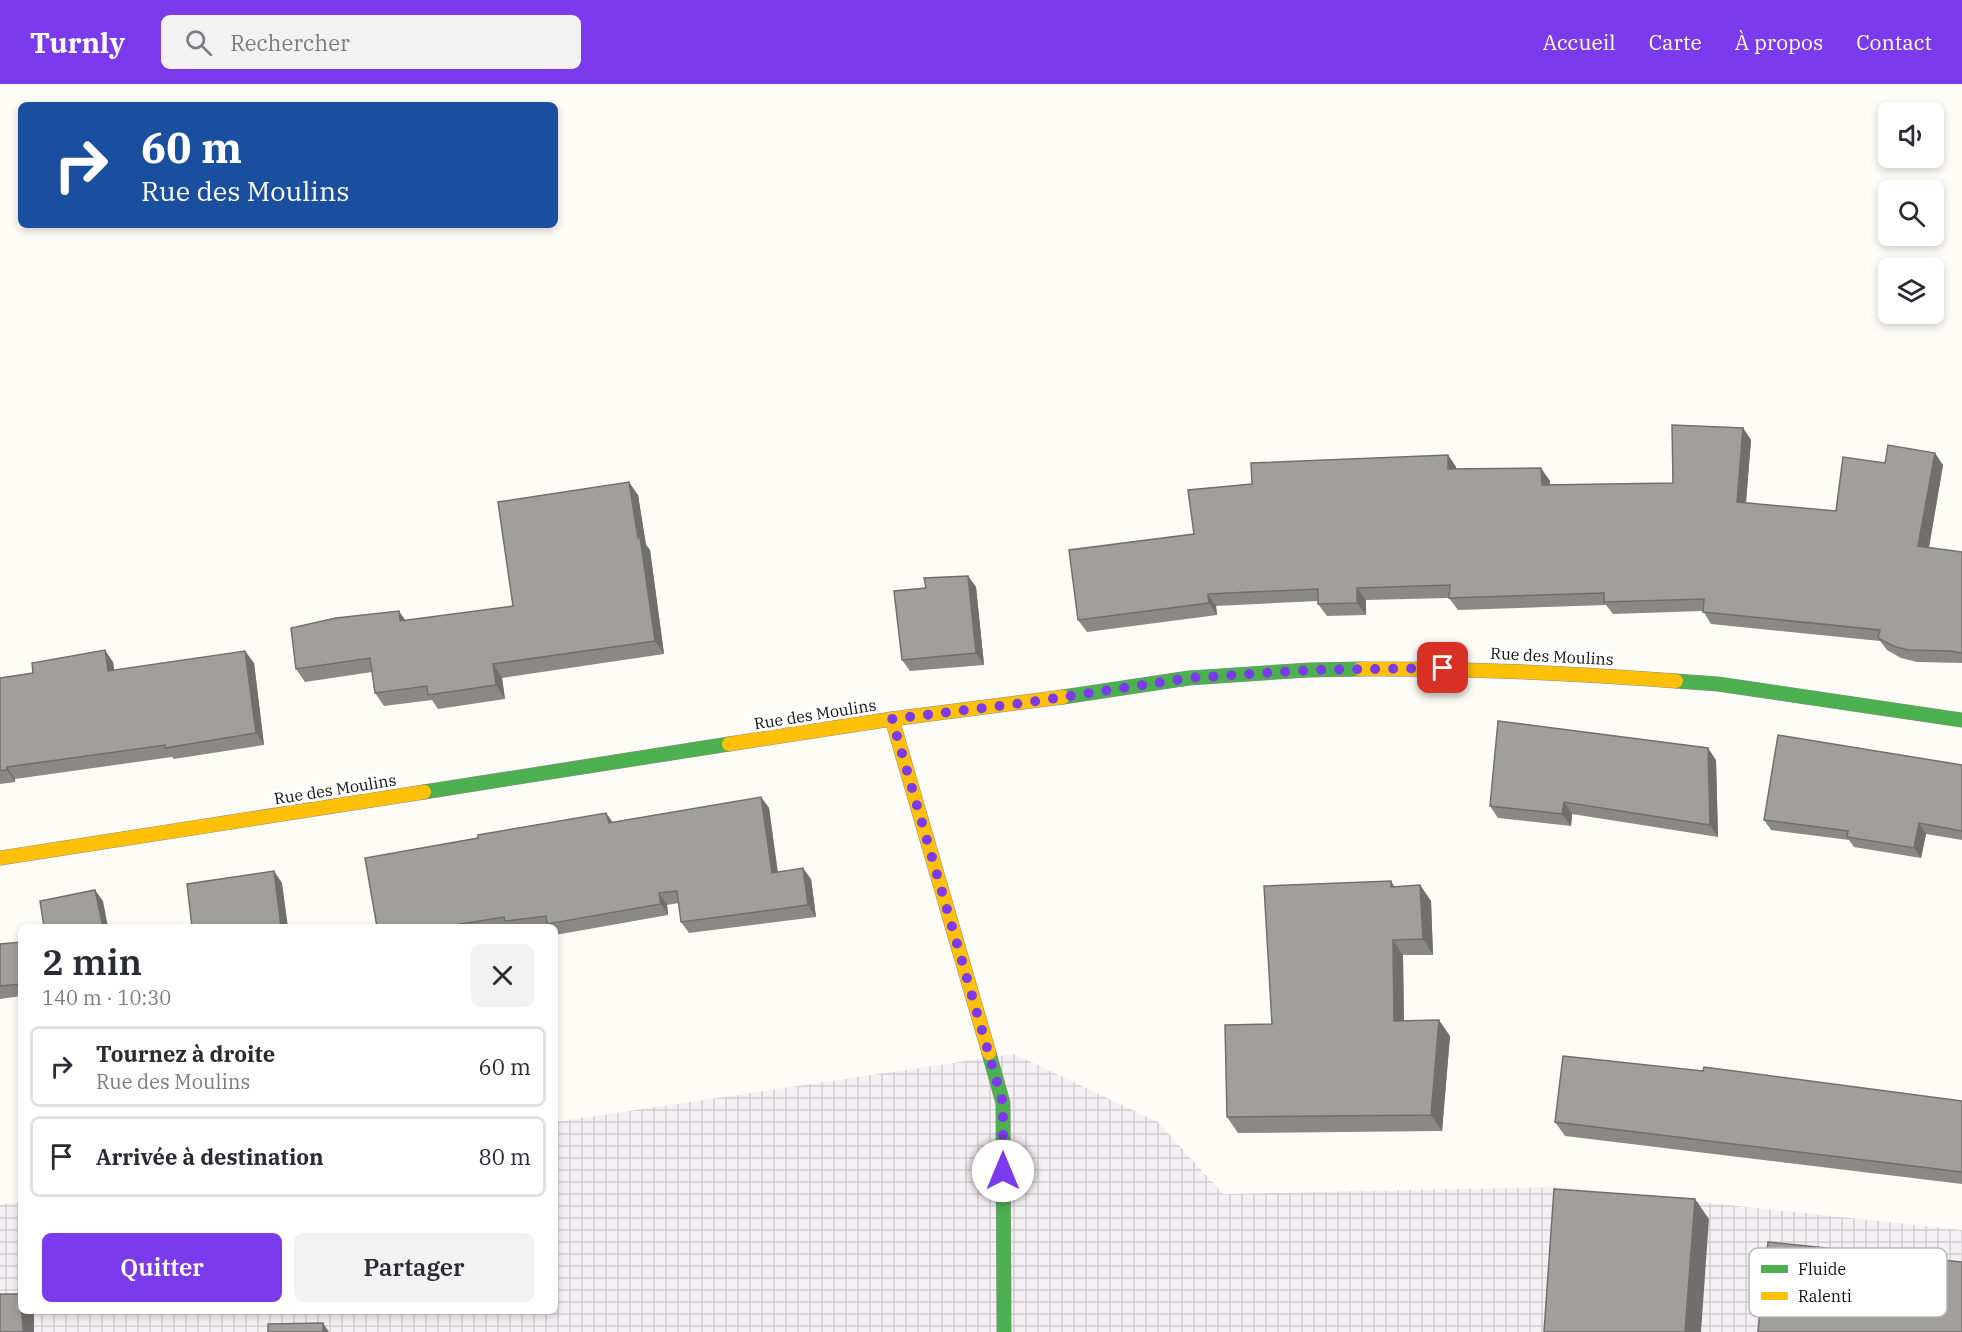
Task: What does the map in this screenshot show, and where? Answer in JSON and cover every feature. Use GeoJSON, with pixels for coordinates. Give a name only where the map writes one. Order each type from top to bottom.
{"type":"FeatureCollection","features":[{"type":"Feature","properties":{"kind":"main road","name":"Rue des Moulins"},"geometry":{"type":"LineString","coordinates":[[0,858],[892,719],[1024,703],[1189,678],[1310,670],[1443,668],[1558,672],[1718,684],[1962,720]]}},
{"type":"Feature","properties":{"kind":"main road"},"geometry":{"type":"LineString","coordinates":[[892,719],[1003,1103],[1004,1332]]}},
{"type":"Feature","properties":{"kind":"shaded area"},"geometry":{"type":"Polygon","coordinates":[[[1014,1054],[1158,1122],[1223,1194],[1560,1187],[1962,1230],[1962,1332],[0,1332],[0,1205],[18,1202],[18,1314],[558,1314],[558,1122],[1014,1054]]]}},
{"type":"Feature","properties":{"kind":"building"},"geometry":{"type":"Polygon","coordinates":[[[1672,425],[1743,428],[1737,502],[1836,511],[1843,457],[1885,463],[1888,445],[1935,453],[1918,546],[1962,552],[1962,653],[1908,650],[1893,646],[1878,638],[1880,630],[1703,612],[1704,599],[1604,602],[1604,593],[1449,598],[1450,585],[1357,588],[1357,603],[1318,604],[1318,589],[1208,594],[1209,603],[1078,620],[1069,550],[1194,534],[1188,490],[1252,484],[1251,463],[1448,455],[1448,469],[1541,468],[1542,485],[1673,483],[1672,425]]]}},
{"type":"Feature","properties":{"kind":"building"},"geometry":{"type":"Polygon","coordinates":[[[629,482],[638,538],[640,537],[655,641],[493,664],[496,685],[428,695],[427,686],[375,693],[370,658],[296,669],[291,628],[336,618],[399,611],[400,621],[513,606],[498,502],[629,482]]]}},
{"type":"Feature","properties":{"kind":"building"},"geometry":{"type":"Polygon","coordinates":[[[968,576],[976,653],[902,660],[894,591],[926,588],[924,578],[968,576]]]}},
{"type":"Feature","properties":{"kind":"building"},"geometry":{"type":"Polygon","coordinates":[[[105,650],[108,671],[245,651],[256,733],[165,748],[165,745],[7,767],[7,770],[0,771],[0,678],[33,673],[32,663],[105,650]]]}},
{"type":"Feature","properties":{"kind":"building"},"geometry":{"type":"Polygon","coordinates":[[[1498,721],[1708,748],[1710,825],[1564,802],[1562,814],[1490,806],[1498,721]]]}},
{"type":"Feature","properties":{"kind":"building"},"geometry":{"type":"Polygon","coordinates":[[[1778,735],[1962,765],[1962,831],[1919,823],[1914,848],[1847,837],[1848,831],[1764,820],[1778,735]]]}},
{"type":"Feature","properties":{"kind":"building"},"geometry":{"type":"Polygon","coordinates":[[[761,797],[772,873],[803,868],[808,905],[681,922],[677,891],[659,893],[661,904],[547,924],[546,916],[505,921],[504,917],[461,924],[376,924],[365,858],[478,838],[478,835],[606,813],[609,823],[761,797]]]}},
{"type":"Feature","properties":{"kind":"building"},"geometry":{"type":"Polygon","coordinates":[[[274,871],[281,924],[192,924],[187,884],[274,871]]]}},
{"type":"Feature","properties":{"kind":"building"},"geometry":{"type":"Polygon","coordinates":[[[1391,881],[1391,887],[1420,885],[1423,939],[1393,940],[1394,1021],[1439,1020],[1431,1115],[1227,1117],[1225,1025],[1272,1024],[1264,886],[1391,881]]]}},
{"type":"Feature","properties":{"kind":"building"},"geometry":{"type":"Polygon","coordinates":[[[95,890],[102,924],[44,924],[40,901],[95,890]]]}},
{"type":"Feature","properties":{"kind":"building"},"geometry":{"type":"Polygon","coordinates":[[[18,942],[18,984],[0,986],[0,944],[18,942]]]}},
{"type":"Feature","properties":{"kind":"building"},"geometry":{"type":"Polygon","coordinates":[[[1563,1056],[1703,1071],[1704,1067],[1962,1101],[1962,1172],[1555,1122],[1563,1056]]]}},
{"type":"Feature","properties":{"kind":"building"},"geometry":{"type":"Polygon","coordinates":[[[1554,1189],[1695,1199],[1685,1332],[1544,1332],[1554,1189]]]}},
{"type":"Feature","properties":{"kind":"building"},"geometry":{"type":"Polygon","coordinates":[[[1768,1242],[1826,1248],[1767,1248],[1768,1242]]]}},
{"type":"Feature","properties":{"kind":"building"},"geometry":{"type":"Polygon","coordinates":[[[1947,1260],[1962,1262],[1962,1332],[1758,1332],[1760,1317],[1947,1317],[1947,1260]]]}},
{"type":"Feature","properties":{"kind":"building"},"geometry":{"type":"Polygon","coordinates":[[[0,1294],[18,1294],[18,1314],[22,1314],[23,1332],[0,1332],[0,1294]]]}},
{"type":"Feature","properties":{"kind":"building"},"geometry":{"type":"Polygon","coordinates":[[[323,1323],[323,1332],[268,1332],[268,1324],[323,1323]]]}},
{"type":"Feature","properties":{"kind":"traffic: fast"},"geometry":{"type":"LineString","coordinates":[[1063,697],[1189,678],[1360,669]]}},
{"type":"Feature","properties":{"kind":"traffic: fast"},"geometry":{"type":"LineString","coordinates":[[1676,681],[1718,684],[1962,720]]}},
{"type":"Feature","properties":{"kind":"traffic: fast"},"geometry":{"type":"LineString","coordinates":[[424,792],[729,744]]}},
{"type":"Feature","properties":{"kind":"traffic: fast"},"geometry":{"type":"LineString","coordinates":[[989,1053],[1003,1103],[1004,1332]]}},
{"type":"Feature","properties":{"kind":"traffic: slow"},"geometry":{"type":"LineString","coordinates":[[1360,669],[1439,669],[1676,681]]}},
{"type":"Feature","properties":{"kind":"traffic: slow"},"geometry":{"type":"LineString","coordinates":[[729,744],[892,719],[1063,697]]}},
{"type":"Feature","properties":{"kind":"traffic: slow"},"geometry":{"type":"LineString","coordinates":[[892,719],[989,1053]]}},
{"type":"Feature","properties":{"kind":"traffic: slow"},"geometry":{"type":"LineString","coordinates":[[0,858],[424,792]]}},
{"type":"Feature","properties":{"kind":"route"},"geometry":{"type":"LineString","coordinates":[[1003,1171],[1003,1103],[892,719],[1024,703],[1189,678],[1310,670],[1443,668]]}}]}
